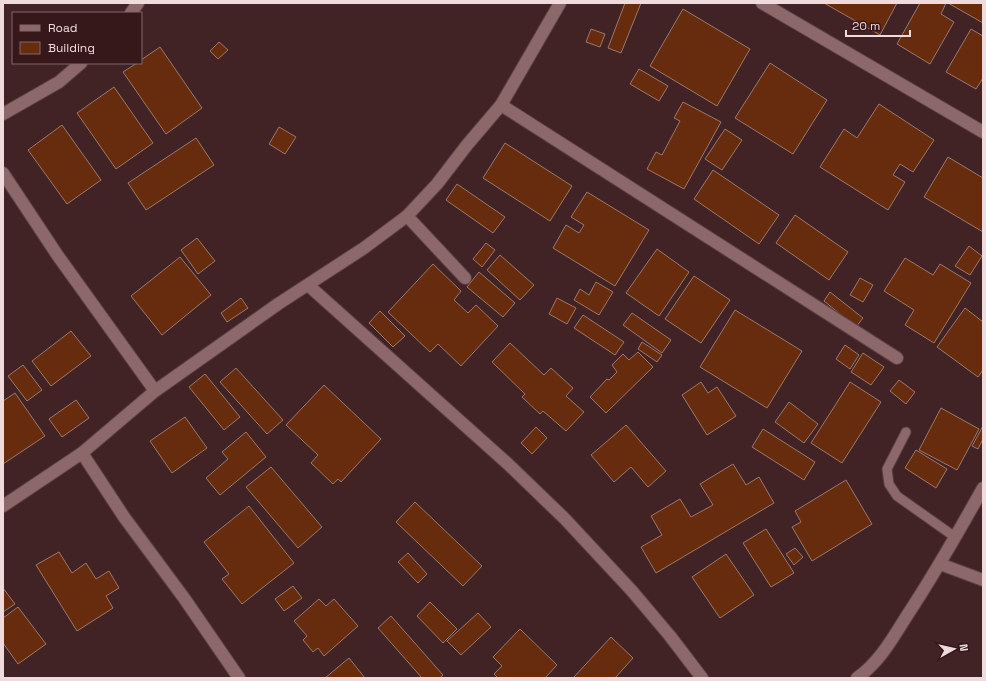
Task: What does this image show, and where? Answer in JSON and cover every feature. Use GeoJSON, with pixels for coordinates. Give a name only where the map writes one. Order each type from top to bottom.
{"type":"FeatureCollection","features":[{"type":"Feature","properties":{"kind":"street"},"geometry":{"type":"LineString","coordinates":[[132,12],[138,3]]}},
{"type":"Feature","properties":{"kind":"street"},"geometry":{"type":"LineString","coordinates":[[3,506],[82,453],[155,391],[252,322],[364,248],[407,216],[437,184],[467,145],[501,105],[560,3]]}},
{"type":"Feature","properties":{"kind":"street"},"geometry":{"type":"LineString","coordinates":[[762,3],[983,132]]}},
{"type":"Feature","properties":{"kind":"street"},"geometry":{"type":"LineString","coordinates":[[3,114],[59,82],[80,64]]}},
{"type":"Feature","properties":{"kind":"street"},"geometry":{"type":"LineString","coordinates":[[501,105],[896,358]]}},
{"type":"Feature","properties":{"kind":"street"},"geometry":{"type":"LineString","coordinates":[[3,173],[58,256],[155,391]]}},
{"type":"Feature","properties":{"kind":"street"},"geometry":{"type":"LineString","coordinates":[[407,216],[465,278]]}},
{"type":"Feature","properties":{"kind":"street"},"geometry":{"type":"LineString","coordinates":[[308,285],[508,464],[565,519],[632,591],[670,636],[702,678]]}},
{"type":"Feature","properties":{"kind":"street"},"geometry":{"type":"LineString","coordinates":[[82,453],[124,517],[184,598],[239,678]]}},
{"type":"Feature","properties":{"kind":"street"},"geometry":{"type":"LineString","coordinates":[[857,678],[866,672],[887,647],[940,564],[983,488]]}},
{"type":"Feature","properties":{"kind":"street"},"geometry":{"type":"LineString","coordinates":[[940,564],[983,580]]}},
{"type":"Feature","properties":{"kind":"lane"},"geometry":{"type":"LineString","coordinates":[[906,432],[887,469],[889,484],[897,496],[955,537]]}},
{"type":"Feature","properties":{"kind":"building"},"geometry":{"type":"Polygon","coordinates":[[[625,3],[641,3],[621,53],[608,48],[625,3]]]}},
{"type":"Feature","properties":{"kind":"building"},"geometry":{"type":"Polygon","coordinates":[[[824,3],[897,3],[880,35],[824,3]]]}},
{"type":"Feature","properties":{"kind":"building"},"geometry":{"type":"Polygon","coordinates":[[[920,3],[946,3],[941,14],[954,22],[930,64],[897,44],[920,3]]]}},
{"type":"Feature","properties":{"kind":"building"},"geometry":{"type":"Polygon","coordinates":[[[948,3],[983,3],[983,23],[948,3]]]}},
{"type":"Feature","properties":{"kind":"building"},"geometry":{"type":"Polygon","coordinates":[[[683,9],[750,49],[717,106],[650,66],[683,9]]]}},
{"type":"Feature","properties":{"kind":"building"},"geometry":{"type":"Polygon","coordinates":[[[591,29],[605,34],[600,47],[586,42],[591,29]]]}},
{"type":"Feature","properties":{"kind":"building"},"geometry":{"type":"Polygon","coordinates":[[[971,29],[983,36],[983,78],[976,89],[946,72],[971,29]]]}},
{"type":"Feature","properties":{"kind":"building"},"geometry":{"type":"Polygon","coordinates":[[[219,42],[228,50],[218,59],[210,51],[219,42]]]}},
{"type":"Feature","properties":{"kind":"building"},"geometry":{"type":"Polygon","coordinates":[[[160,47],[202,108],[166,134],[123,72],[135,64],[142,64],[142,59],[160,47]]]}},
{"type":"Feature","properties":{"kind":"building"},"geometry":{"type":"Polygon","coordinates":[[[770,63],[827,100],[793,154],[735,118],[770,63]]]}},
{"type":"Feature","properties":{"kind":"building"},"geometry":{"type":"Polygon","coordinates":[[[639,69],[668,86],[659,101],[630,84],[639,69]]]}},
{"type":"Feature","properties":{"kind":"building"},"geometry":{"type":"Polygon","coordinates":[[[114,87],[153,143],[116,169],[77,113],[114,87]]]}},
{"type":"Feature","properties":{"kind":"building"},"geometry":{"type":"Polygon","coordinates":[[[683,102],[721,122],[684,189],[647,169],[656,152],[662,155],[680,121],[674,118],[683,102]]]}},
{"type":"Feature","properties":{"kind":"building"},"geometry":{"type":"Polygon","coordinates":[[[879,104],[934,140],[913,172],[900,164],[893,175],[905,182],[888,210],[820,167],[844,129],[857,138],[879,104]]]}},
{"type":"Feature","properties":{"kind":"building"},"geometry":{"type":"Polygon","coordinates":[[[62,125],[101,180],[67,204],[28,150],[62,125]]]}},
{"type":"Feature","properties":{"kind":"building"},"geometry":{"type":"Polygon","coordinates":[[[279,127],[296,137],[285,154],[269,144],[279,127]]]}},
{"type":"Feature","properties":{"kind":"building"},"geometry":{"type":"Polygon","coordinates":[[[725,129],[742,140],[722,170],[705,159],[725,129]]]}},
{"type":"Feature","properties":{"kind":"building"},"geometry":{"type":"Polygon","coordinates":[[[196,138],[214,165],[146,210],[128,183],[196,138]]]}},
{"type":"Feature","properties":{"kind":"building"},"geometry":{"type":"Polygon","coordinates":[[[505,143],[572,186],[550,221],[483,178],[505,143]]]}},
{"type":"Feature","properties":{"kind":"building"},"geometry":{"type":"Polygon","coordinates":[[[948,157],[983,178],[983,232],[924,197],[948,157]]]}},
{"type":"Feature","properties":{"kind":"building"},"geometry":{"type":"Polygon","coordinates":[[[713,170],[779,215],[759,244],[694,199],[713,170]]]}},
{"type":"Feature","properties":{"kind":"building"},"geometry":{"type":"Polygon","coordinates":[[[457,184],[505,217],[493,233],[446,200],[457,184]]]}},
{"type":"Feature","properties":{"kind":"building"},"geometry":{"type":"Polygon","coordinates":[[[587,192],[649,230],[615,286],[553,248],[566,225],[579,233],[584,225],[571,217],[587,192]]]}},
{"type":"Feature","properties":{"kind":"building"},"geometry":{"type":"Polygon","coordinates":[[[795,215],[848,252],[829,280],[776,243],[795,215]]]}},
{"type":"Feature","properties":{"kind":"building"},"geometry":{"type":"Polygon","coordinates":[[[197,238],[215,261],[198,274],[181,250],[197,238]]]}},
{"type":"Feature","properties":{"kind":"building"},"geometry":{"type":"Polygon","coordinates":[[[486,243],[495,250],[482,267],[473,259],[486,243]]]}},
{"type":"Feature","properties":{"kind":"building"},"geometry":{"type":"Polygon","coordinates":[[[969,246],[982,256],[970,275],[955,266],[969,246]]]}},
{"type":"Feature","properties":{"kind":"building"},"geometry":{"type":"Polygon","coordinates":[[[657,249],[689,272],[659,316],[626,293],[657,249]]]}},
{"type":"Feature","properties":{"kind":"building"},"geometry":{"type":"Polygon","coordinates":[[[500,255],[534,285],[520,300],[487,270],[500,255]]]}},
{"type":"Feature","properties":{"kind":"building"},"geometry":{"type":"Polygon","coordinates":[[[180,257],[211,295],[162,335],[131,296],[180,257]]]}},
{"type":"Feature","properties":{"kind":"building"},"geometry":{"type":"Polygon","coordinates":[[[905,258],[933,275],[940,264],[971,283],[934,343],[905,325],[914,310],[884,291],[905,258]]]}},
{"type":"Feature","properties":{"kind":"building"},"geometry":{"type":"Polygon","coordinates":[[[433,264],[461,291],[454,300],[468,313],[476,305],[498,326],[461,366],[438,344],[430,352],[388,312],[433,264]]]}},
{"type":"Feature","properties":{"kind":"building"},"geometry":{"type":"Polygon","coordinates":[[[479,272],[515,303],[503,317],[467,287],[479,272]]]}},
{"type":"Feature","properties":{"kind":"building"},"geometry":{"type":"Polygon","coordinates":[[[694,276],[730,300],[701,343],[665,319],[694,276]]]}},
{"type":"Feature","properties":{"kind":"building"},"geometry":{"type":"Polygon","coordinates":[[[860,278],[873,285],[863,302],[850,295],[860,278]]]}},
{"type":"Feature","properties":{"kind":"building"},"geometry":{"type":"Polygon","coordinates":[[[596,282],[613,292],[599,315],[574,300],[580,289],[589,295],[596,282]]]}},
{"type":"Feature","properties":{"kind":"building"},"geometry":{"type":"Polygon","coordinates":[[[830,292],[863,318],[856,327],[824,301],[830,292]]]}},
{"type":"Feature","properties":{"kind":"building"},"geometry":{"type":"Polygon","coordinates":[[[241,298],[248,308],[227,322],[221,313],[241,298]]]}},
{"type":"Feature","properties":{"kind":"building"},"geometry":{"type":"Polygon","coordinates":[[[557,298],[576,308],[567,324],[549,314],[557,298]]]}},
{"type":"Feature","properties":{"kind":"building"},"geometry":{"type":"Polygon","coordinates":[[[965,308],[983,322],[983,370],[978,377],[937,347],[965,308]]]}},
{"type":"Feature","properties":{"kind":"building"},"geometry":{"type":"Polygon","coordinates":[[[735,310],[802,351],[767,408],[700,367],[735,310]]]}},
{"type":"Feature","properties":{"kind":"building"},"geometry":{"type":"Polygon","coordinates":[[[380,311],[405,336],[393,347],[369,323],[380,311]]]}},
{"type":"Feature","properties":{"kind":"building"},"geometry":{"type":"Polygon","coordinates":[[[632,313],[671,340],[662,353],[623,325],[632,313]]]}},
{"type":"Feature","properties":{"kind":"building"},"geometry":{"type":"Polygon","coordinates":[[[583,315],[624,342],[615,355],[574,328],[583,315]]]}},
{"type":"Feature","properties":{"kind":"building"},"geometry":{"type":"Polygon","coordinates":[[[71,331],[91,356],[51,386],[32,361],[71,331]]]}},
{"type":"Feature","properties":{"kind":"building"},"geometry":{"type":"Polygon","coordinates":[[[642,342],[662,355],[657,362],[638,349],[642,342]]]}},
{"type":"Feature","properties":{"kind":"building"},"geometry":{"type":"Polygon","coordinates":[[[510,343],[544,375],[551,368],[573,388],[566,396],[584,412],[566,431],[543,411],[540,414],[522,397],[525,394],[492,362],[510,343]]]}},
{"type":"Feature","properties":{"kind":"building"},"geometry":{"type":"Polygon","coordinates":[[[845,345],[859,355],[850,369],[836,359],[845,345]]]}},
{"type":"Feature","properties":{"kind":"building"},"geometry":{"type":"Polygon","coordinates":[[[638,352],[653,367],[606,413],[590,397],[607,379],[609,380],[617,372],[612,365],[623,354],[629,360],[638,352]]]}},
{"type":"Feature","properties":{"kind":"building"},"geometry":{"type":"Polygon","coordinates":[[[863,353],[884,367],[871,385],[851,372],[863,353]]]}},
{"type":"Feature","properties":{"kind":"building"},"geometry":{"type":"Polygon","coordinates":[[[23,365],[42,390],[27,401],[8,376],[23,365]]]}},
{"type":"Feature","properties":{"kind":"building"},"geometry":{"type":"Polygon","coordinates":[[[236,368],[283,420],[267,434],[220,382],[236,368]]]}},
{"type":"Feature","properties":{"kind":"building"},"geometry":{"type":"Polygon","coordinates":[[[205,374],[240,417],[224,430],[189,387],[205,374]]]}},
{"type":"Feature","properties":{"kind":"building"},"geometry":{"type":"Polygon","coordinates":[[[899,380],[915,392],[906,404],[890,391],[899,380]]]}},
{"type":"Feature","properties":{"kind":"building"},"geometry":{"type":"Polygon","coordinates":[[[701,382],[708,393],[717,387],[736,416],[707,435],[682,395],[701,382]]]}},
{"type":"Feature","properties":{"kind":"building"},"geometry":{"type":"Polygon","coordinates":[[[850,382],[881,402],[842,463],[811,443],[850,382]]]}},
{"type":"Feature","properties":{"kind":"building"},"geometry":{"type":"Polygon","coordinates":[[[324,385],[381,439],[341,482],[338,479],[333,484],[311,463],[318,455],[286,425],[324,385]]]}},
{"type":"Feature","properties":{"kind":"building"},"geometry":{"type":"Polygon","coordinates":[[[15,393],[45,436],[3,464],[3,401],[15,393]]]}},
{"type":"Feature","properties":{"kind":"building"},"geometry":{"type":"Polygon","coordinates":[[[76,400],[89,418],[62,437],[49,419],[76,400]]]}},
{"type":"Feature","properties":{"kind":"building"},"geometry":{"type":"Polygon","coordinates":[[[789,402],[818,424],[804,443],[775,422],[789,402]]]}},
{"type":"Feature","properties":{"kind":"building"},"geometry":{"type":"Polygon","coordinates":[[[941,408],[979,429],[957,470],[919,450],[941,408]]]}},
{"type":"Feature","properties":{"kind":"building"},"geometry":{"type":"Polygon","coordinates":[[[185,417],[207,448],[172,473],[150,441],[185,417]]]}},
{"type":"Feature","properties":{"kind":"building"},"geometry":{"type":"Polygon","coordinates":[[[626,425],[666,471],[648,487],[631,467],[614,482],[591,455],[626,425]]]}},
{"type":"Feature","properties":{"kind":"building"},"geometry":{"type":"Polygon","coordinates":[[[983,426],[983,439],[978,449],[972,446],[983,426]]]}},
{"type":"Feature","properties":{"kind":"building"},"geometry":{"type":"Polygon","coordinates":[[[536,427],[547,438],[532,454],[521,443],[536,427]]]}},
{"type":"Feature","properties":{"kind":"building"},"geometry":{"type":"Polygon","coordinates":[[[763,429],[815,462],[804,480],[752,447],[763,429]]]}},
{"type":"Feature","properties":{"kind":"building"},"geometry":{"type":"Polygon","coordinates":[[[246,432],[266,457],[220,495],[206,478],[228,459],[222,452],[246,432]]]}},
{"type":"Feature","properties":{"kind":"building"},"geometry":{"type":"Polygon","coordinates":[[[916,450],[947,469],[936,488],[905,468],[916,450]]]}},
{"type":"Feature","properties":{"kind":"building"},"geometry":{"type":"Polygon","coordinates":[[[733,464],[746,485],[759,477],[774,503],[656,573],[641,547],[662,535],[651,516],[680,499],[691,517],[713,505],[700,484],[733,464]]]}},
{"type":"Feature","properties":{"kind":"building"},"geometry":{"type":"Polygon","coordinates":[[[271,467],[322,527],[298,548],[246,487],[271,467]]]}},
{"type":"Feature","properties":{"kind":"building"},"geometry":{"type":"Polygon","coordinates":[[[846,480],[872,524],[812,561],[792,527],[801,522],[795,511],[846,480]]]}},
{"type":"Feature","properties":{"kind":"building"},"geometry":{"type":"Polygon","coordinates":[[[415,502],[482,566],[463,586],[396,522],[415,502]]]}},
{"type":"Feature","properties":{"kind":"building"},"geometry":{"type":"Polygon","coordinates":[[[249,506],[294,563],[242,604],[222,579],[229,574],[204,542],[249,506]]]}},
{"type":"Feature","properties":{"kind":"building"},"geometry":{"type":"Polygon","coordinates":[[[766,529],[794,573],[771,587],[743,543],[766,529]]]}},
{"type":"Feature","properties":{"kind":"building"},"geometry":{"type":"Polygon","coordinates":[[[795,548],[803,557],[794,565],[786,554],[795,548]]]}},
{"type":"Feature","properties":{"kind":"building"},"geometry":{"type":"Polygon","coordinates":[[[59,552],[72,573],[86,563],[96,579],[109,571],[119,588],[106,596],[113,608],[77,631],[36,565],[59,552]]]}},
{"type":"Feature","properties":{"kind":"building"},"geometry":{"type":"Polygon","coordinates":[[[408,553],[427,574],[418,583],[398,562],[408,553]]]}},
{"type":"Feature","properties":{"kind":"building"},"geometry":{"type":"Polygon","coordinates":[[[726,554],[754,595],[720,618],[692,577],[726,554]]]}},
{"type":"Feature","properties":{"kind":"building"},"geometry":{"type":"Polygon","coordinates":[[[293,586],[302,598],[284,611],[275,599],[293,586]]]}},
{"type":"Feature","properties":{"kind":"building"},"geometry":{"type":"Polygon","coordinates":[[[3,588],[15,604],[3,612],[3,588]]]}},
{"type":"Feature","properties":{"kind":"building"},"geometry":{"type":"Polygon","coordinates":[[[319,599],[326,606],[334,599],[358,626],[324,656],[318,648],[313,652],[303,640],[307,636],[294,621],[319,599]]]}},
{"type":"Feature","properties":{"kind":"building"},"geometry":{"type":"Polygon","coordinates":[[[430,602],[457,629],[443,643],[417,616],[430,602]]]}},
{"type":"Feature","properties":{"kind":"building"},"geometry":{"type":"Polygon","coordinates":[[[18,607],[46,644],[18,664],[3,643],[3,618],[18,607]]]}},
{"type":"Feature","properties":{"kind":"building"},"geometry":{"type":"Polygon","coordinates":[[[478,613],[491,627],[461,655],[447,641],[478,613]]]}},
{"type":"Feature","properties":{"kind":"building"},"geometry":{"type":"Polygon","coordinates":[[[391,616],[443,675],[440,678],[422,678],[378,628],[391,616]]]}},
{"type":"Feature","properties":{"kind":"building"},"geometry":{"type":"Polygon","coordinates":[[[520,629],[557,665],[545,678],[498,678],[494,674],[502,666],[493,657],[520,629]]]}},
{"type":"Feature","properties":{"kind":"building"},"geometry":{"type":"Polygon","coordinates":[[[611,637],[633,658],[615,678],[573,678],[611,637]]]}},
{"type":"Feature","properties":{"kind":"building"},"geometry":{"type":"Polygon","coordinates":[[[349,658],[365,678],[325,678],[349,658]]]}}]}
